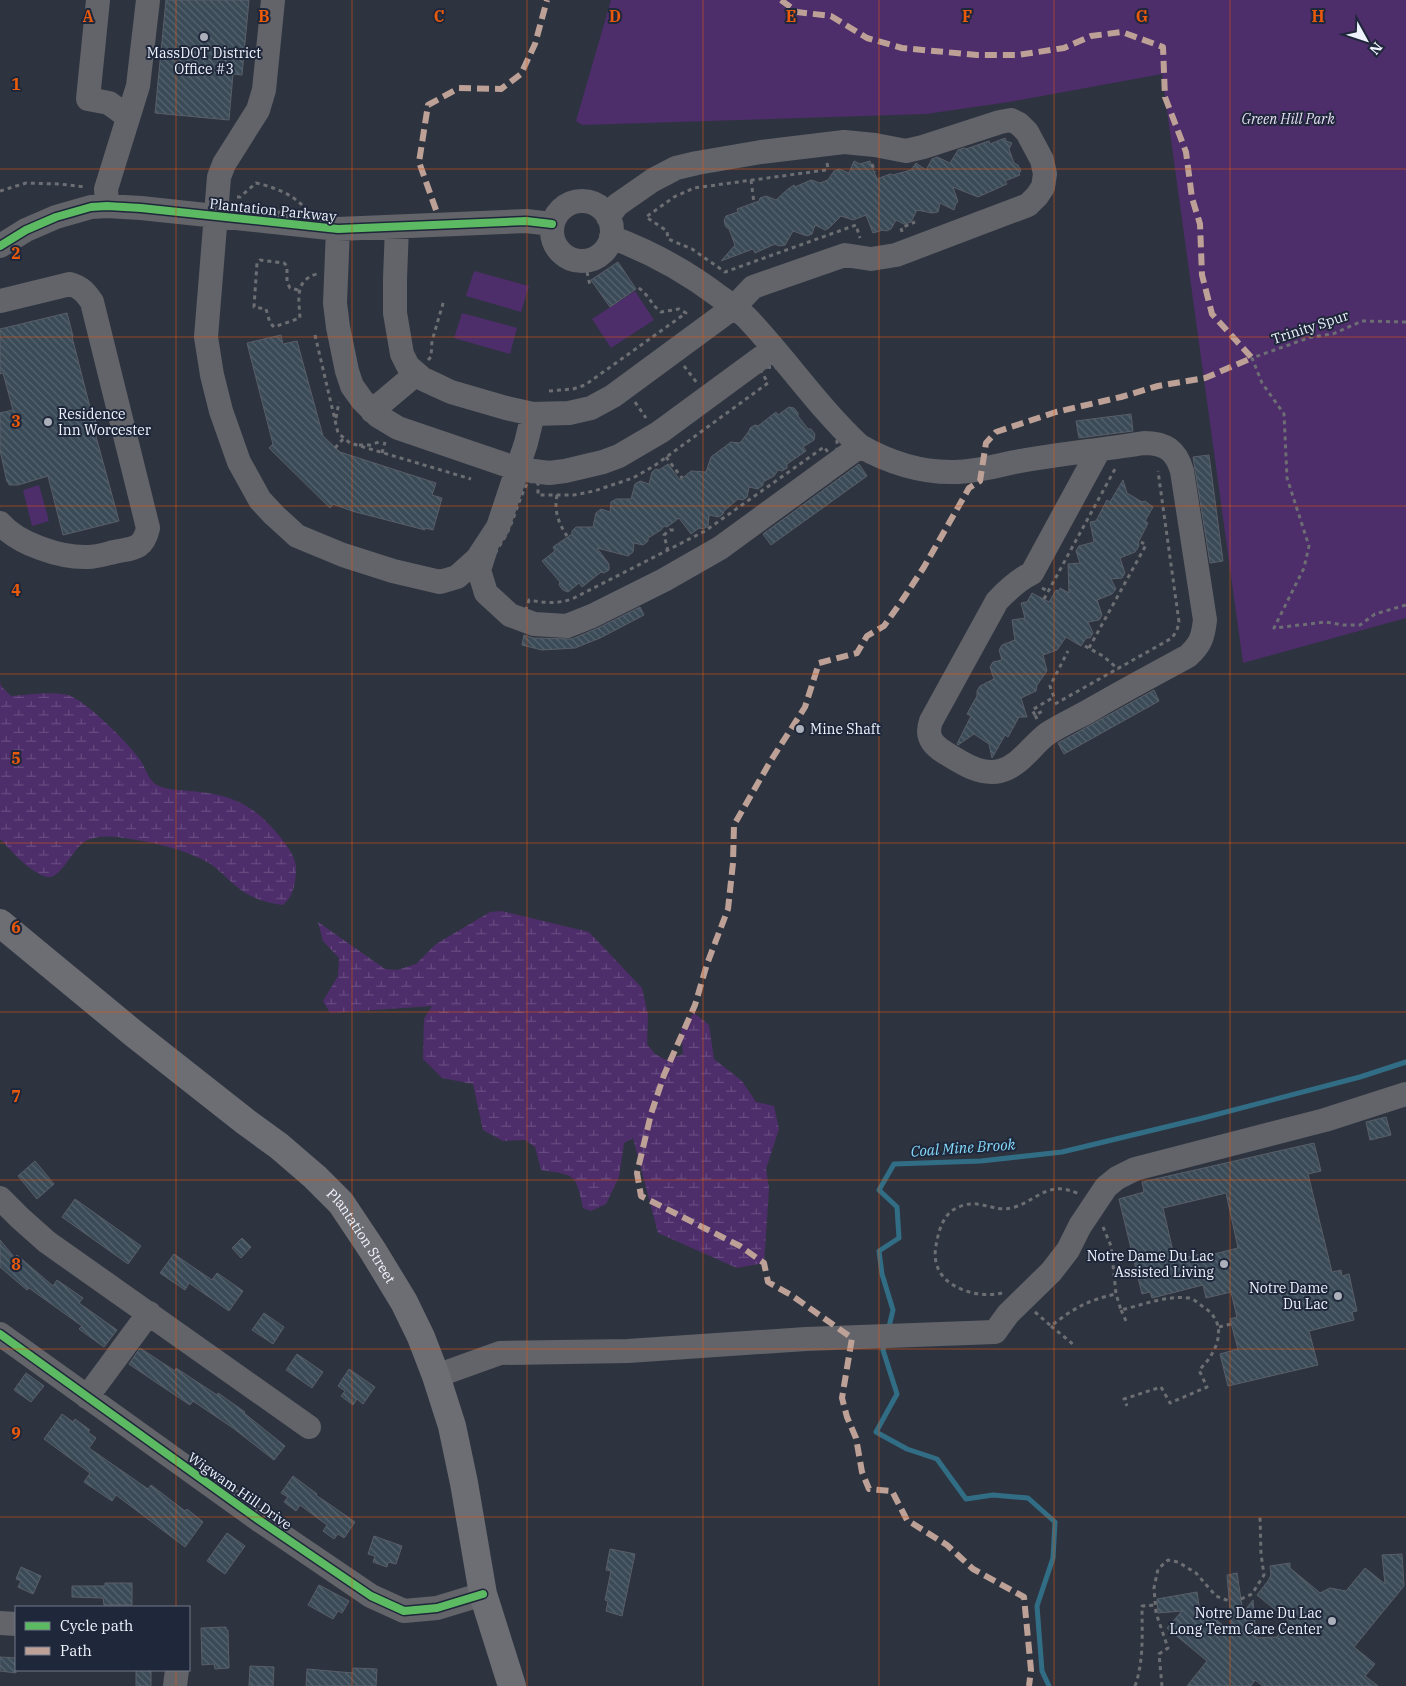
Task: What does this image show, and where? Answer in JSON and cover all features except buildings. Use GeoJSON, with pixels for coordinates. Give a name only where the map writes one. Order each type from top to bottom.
{"type":"FeatureCollection","features":[{"type":"Feature","properties":{"kind":"main road","name":"Plantation Street"},"geometry":{"type":"LineString","coordinates":[[0,923],[132,1033],[279,1146],[315,1177],[341,1203],[404,1302],[422,1337],[436,1376],[452,1426],[483,1594],[512,1686]]}},
{"type":"Feature","properties":{"kind":"street"},"geometry":{"type":"LineString","coordinates":[[98,0],[88,99],[109,104],[128,117]]}},
{"type":"Feature","properties":{"kind":"street"},"geometry":{"type":"LineString","coordinates":[[107,206],[106,189],[138,86],[148,0]]}},
{"type":"Feature","properties":{"kind":"street"},"geometry":{"type":"LineString","coordinates":[[273,0],[264,90],[258,110],[221,170],[219,177],[214,217],[206,337],[212,375],[222,411],[239,462],[260,500],[297,536],[393,571],[440,582],[457,577],[477,559],[498,527],[518,469],[533,414]]}},
{"type":"Feature","properties":{"kind":"street"},"geometry":{"type":"LineString","coordinates":[[398,227],[395,313],[402,354],[408,366],[416,374],[422,379],[451,392],[533,414],[554,414],[591,408],[613,396],[734,307],[753,287],[845,255],[871,258],[896,255],[1028,205],[1043,187],[1044,174],[1042,160],[1027,132],[1019,124],[1011,120],[1000,122],[906,151],[844,142],[761,152],[676,168],[653,180],[617,205],[610,227],[608,246],[594,258],[585,260],[575,260],[566,257],[559,251],[554,242],[552,224],[556,214],[573,202],[583,200],[602,208],[610,227],[681,269],[734,307],[773,348],[830,416],[860,446],[881,458],[926,471],[955,472],[1144,443],[1158,443],[1170,449],[1179,461],[1182,471],[1205,620],[1204,633],[1198,646],[1188,656],[1048,734],[1010,768],[998,772],[979,771],[943,752],[931,741],[928,734],[931,720],[997,600],[1022,578],[1032,573],[1099,450]]}},
{"type":"Feature","properties":{"kind":"street","name":"Plantation Parkway"},"geometry":{"type":"LineString","coordinates":[[0,246],[26,230],[56,216],[91,207],[107,206],[338,229],[526,221],[552,224]]}},
{"type":"Feature","properties":{"kind":"street"},"geometry":{"type":"LineString","coordinates":[[338,229],[335,303],[342,349],[352,386],[372,411],[388,422],[413,434],[518,469],[549,472],[565,471],[619,456],[660,432],[773,348]]}},
{"type":"Feature","properties":{"kind":"street"},"geometry":{"type":"LineString","coordinates":[[0,301],[70,284],[80,288],[88,295],[92,302],[148,528],[146,538],[137,548],[99,556],[81,557],[67,556],[26,542],[13,535],[0,522]]}},
{"type":"Feature","properties":{"kind":"street"},"geometry":{"type":"LineString","coordinates":[[372,411],[416,374]]}},
{"type":"Feature","properties":{"kind":"street"},"geometry":{"type":"LineString","coordinates":[[486,548],[479,570],[486,593],[510,615],[534,624],[567,626],[664,580],[720,548],[860,446]]}},
{"type":"Feature","properties":{"kind":"street"},"geometry":{"type":"LineString","coordinates":[[436,1376],[500,1353],[628,1351],[886,1336],[994,1332],[1022,1299],[1051,1272],[1068,1250],[1093,1204],[1106,1187],[1117,1178],[1135,1169],[1324,1120],[1406,1094]]}},
{"type":"Feature","properties":{"kind":"street"},"geometry":{"type":"LineString","coordinates":[[0,1198],[47,1242],[309,1427]]}},
{"type":"Feature","properties":{"kind":"street"},"geometry":{"type":"LineString","coordinates":[[87,1397],[149,1313]]}},
{"type":"Feature","properties":{"kind":"street","name":"Wigwam Hill Drive"},"geometry":{"type":"LineString","coordinates":[[0,1334],[275,1531],[371,1596],[404,1611],[437,1608],[483,1594]]}},
{"type":"Feature","properties":{"kind":"street"},"geometry":{"type":"LineString","coordinates":[[0,1623],[15,1624]]}},
{"type":"Feature","properties":{"kind":"street"},"geometry":{"type":"LineString","coordinates":[[175,1686],[177,1671]]}},
{"type":"Feature","properties":{"kind":"path"},"geometry":{"type":"LineString","coordinates":[[827,158],[828,168],[826,170],[694,188],[683,192],[646,216],[667,231],[668,239],[692,249],[725,272],[856,225],[861,241]]}},
{"type":"Feature","properties":{"kind":"path"},"geometry":{"type":"LineString","coordinates":[[870,158],[876,172]]}},
{"type":"Feature","properties":{"kind":"path"},"geometry":{"type":"LineString","coordinates":[[752,180],[754,203]]}},
{"type":"Feature","properties":{"kind":"path"},"geometry":{"type":"LineString","coordinates":[[0,191],[26,183],[92,188]]}},
{"type":"Feature","properties":{"kind":"path"},"geometry":{"type":"LineString","coordinates":[[234,196],[240,196],[256,183],[272,186],[296,199],[303,206]]}},
{"type":"Feature","properties":{"kind":"path"},"geometry":{"type":"LineString","coordinates":[[906,239],[901,228],[915,222]]}},
{"type":"Feature","properties":{"kind":"path"},"geometry":{"type":"LineString","coordinates":[[298,290],[290,288],[287,282],[288,266],[284,263],[260,260],[257,263],[254,308],[266,309],[270,323],[274,326],[300,318],[298,290],[303,280],[310,275],[337,272]]}},
{"type":"Feature","properties":{"kind":"path"},"geometry":{"type":"LineString","coordinates":[[588,272],[590,285]]}},
{"type":"Feature","properties":{"kind":"path"},"geometry":{"type":"LineString","coordinates":[[549,391],[573,389],[585,385],[686,313],[679,308],[661,312],[643,290],[637,287]]}},
{"type":"Feature","properties":{"kind":"path"},"geometry":{"type":"LineString","coordinates":[[416,374],[431,357],[432,340],[444,300]]}},
{"type":"Feature","properties":{"kind":"path"},"geometry":{"type":"LineString","coordinates":[[767,367],[777,368],[834,434],[838,443],[837,450],[831,456],[824,447],[705,532],[572,598],[562,602],[546,603],[529,600],[526,609],[523,611],[517,610],[500,596],[490,576],[490,565],[516,513],[527,484],[536,480],[538,482],[538,494],[574,495],[616,485],[633,478],[666,457],[768,382],[761,371],[767,367]]}},
{"type":"Feature","properties":{"kind":"path"},"geometry":{"type":"LineString","coordinates":[[688,371],[695,380]]}},
{"type":"Feature","properties":{"kind":"path"},"geometry":{"type":"LineString","coordinates":[[330,398],[337,396]]}},
{"type":"Feature","properties":{"kind":"path"},"geometry":{"type":"LineString","coordinates":[[336,421],[337,406],[341,398]]}},
{"type":"Feature","properties":{"kind":"path"},"geometry":{"type":"LineString","coordinates":[[638,407],[644,416]]}},
{"type":"Feature","properties":{"kind":"path"},"geometry":{"type":"LineString","coordinates":[[335,448],[344,438]]}},
{"type":"Feature","properties":{"kind":"path"},"geometry":{"type":"LineString","coordinates":[[355,445],[370,445],[386,440],[382,453]]}},
{"type":"Feature","properties":{"kind":"path"},"geometry":{"type":"LineString","coordinates":[[666,457],[682,478]]}},
{"type":"Feature","properties":{"kind":"path"},"geometry":{"type":"LineString","coordinates":[[1035,715],[1172,638],[1177,630],[1179,622],[1158,471]]}},
{"type":"Feature","properties":{"kind":"path"},"geometry":{"type":"LineString","coordinates":[[558,494],[556,512],[559,524],[567,536]]}},
{"type":"Feature","properties":{"kind":"path"},"geometry":{"type":"LineString","coordinates":[[668,551],[664,535],[670,530],[675,530]]}},
{"type":"Feature","properties":{"kind":"path"},"geometry":{"type":"LineString","coordinates":[[1089,648],[1146,545],[1140,542]]}},
{"type":"Feature","properties":{"kind":"path"},"geometry":{"type":"LineString","coordinates":[[1085,646],[1103,656],[1118,670]]}},
{"type":"Feature","properties":{"kind":"path"},"geometry":{"type":"LineString","coordinates":[[1040,724],[1032,710],[1054,697],[1050,686],[1068,651]]}},
{"type":"Feature","properties":{"kind":"path"},"geometry":{"type":"LineString","coordinates":[[1074,1345],[1015,1293],[974,1295],[956,1287],[942,1273],[936,1264],[935,1248],[940,1228],[950,1211],[965,1204],[981,1204],[1005,1210],[1018,1206],[1039,1193],[1054,1189],[1071,1191],[1093,1204],[1111,1246],[1116,1294],[1126,1322]]}},
{"type":"Feature","properties":{"kind":"path"},"geometry":{"type":"LineString","coordinates":[[1052,1326],[1072,1310],[1095,1298],[1116,1294]]}},
{"type":"Feature","properties":{"kind":"path"},"geometry":{"type":"LineString","coordinates":[[1121,1310],[1155,1301],[1191,1298],[1209,1310],[1219,1327],[1217,1347],[1208,1361],[1199,1370],[1207,1387],[1170,1403],[1161,1387],[1124,1399],[1127,1406]]}},
{"type":"Feature","properties":{"kind":"path"},"geometry":{"type":"LineString","coordinates":[[1219,1327],[1232,1324]]}},
{"type":"Feature","properties":{"kind":"path"},"geometry":{"type":"LineString","coordinates":[[1241,1598],[1252,1594],[1264,1576],[1261,1554],[1260,1517]]}},
{"type":"Feature","properties":{"kind":"path"},"geometry":{"type":"LineString","coordinates":[[1162,1686],[1159,1654],[1168,1648],[1155,1605],[1154,1588],[1158,1568],[1168,1560],[1178,1562],[1196,1573],[1216,1596],[1229,1601]]}},
{"type":"Feature","properties":{"kind":"path"},"geometry":{"type":"LineString","coordinates":[[1135,1686],[1140,1672],[1142,1606],[1155,1605]]}},
{"type":"Feature","properties":{"kind":"green space","name":"Green Hill Park"},"geometry":{"type":"Polygon","coordinates":[[[611,0],[1406,0],[1406,618],[1243,663],[1162,74],[1009,102],[926,114],[582,125],[576,121],[611,0]]]}},
{"type":"Feature","properties":{"kind":"green space"},"geometry":{"type":"Polygon","coordinates":[[[474,271],[529,286],[521,312],[466,296],[474,271]]]}},
{"type":"Feature","properties":{"kind":"green space"},"geometry":{"type":"Polygon","coordinates":[[[635,291],[654,320],[611,348],[592,319],[635,291]]]}},
{"type":"Feature","properties":{"kind":"green space"},"geometry":{"type":"Polygon","coordinates":[[[462,313],[517,328],[510,354],[454,338],[462,313]]]}},
{"type":"Feature","properties":{"kind":"green space"},"geometry":{"type":"Polygon","coordinates":[[[39,485],[49,521],[32,526],[23,490],[39,485]]]}},
{"type":"Feature","properties":{"kind":"green space"},"geometry":{"type":"Polygon","coordinates":[[[0,681],[1,686],[11,696],[54,693],[75,698],[95,713],[125,742],[138,757],[151,780],[157,785],[169,789],[204,792],[227,797],[238,801],[257,813],[276,832],[295,862],[295,883],[287,901],[283,905],[251,896],[237,887],[209,863],[188,853],[153,843],[118,837],[96,838],[84,842],[62,869],[52,877],[47,877],[34,871],[0,839],[0,681]]]}},
{"type":"Feature","properties":{"kind":"green space"},"geometry":{"type":"Polygon","coordinates":[[[502,911],[589,932],[642,988],[648,1015],[647,1044],[655,1054],[666,1060],[683,1054],[681,1029],[694,1013],[709,1025],[714,1059],[742,1081],[756,1102],[774,1106],[779,1129],[766,1169],[769,1189],[764,1263],[737,1268],[658,1233],[633,1138],[624,1143],[619,1177],[606,1204],[591,1211],[583,1208],[576,1182],[573,1178],[561,1173],[541,1170],[535,1147],[525,1140],[503,1141],[483,1130],[473,1084],[442,1078],[423,1059],[424,1019],[432,1006],[330,1013],[323,1001],[338,976],[339,958],[323,941],[318,922],[385,969],[397,970],[416,964],[436,944],[490,912],[502,911]]]}},
{"type":"Feature","properties":{"kind":"waterway","name":"Coal Mine Brook"},"geometry":{"type":"LineString","coordinates":[[888,1331],[893,1310],[882,1274],[879,1251],[899,1238],[897,1207],[879,1190],[894,1164],[981,1161],[1062,1152],[1360,1077],[1406,1062]]}},
{"type":"Feature","properties":{"kind":"waterway","name":"Coal Mine Brook"},"geometry":{"type":"LineString","coordinates":[[884,1344],[883,1350],[897,1394],[876,1432],[907,1449],[937,1459],[966,1499],[993,1495],[1028,1498],[1055,1522],[1053,1558],[1037,1606],[1042,1671],[1049,1686]]}},
{"type":"Feature","properties":{"kind":"marked path"},"geometry":{"type":"LineString","coordinates":[[436,210],[419,162],[428,105],[459,88],[501,89],[521,74],[535,44],[547,0]]}},
{"type":"Feature","properties":{"kind":"marked path"},"geometry":{"type":"LineString","coordinates":[[781,0],[797,12],[831,16],[867,38],[902,48],[977,55],[1018,55],[1064,48],[1091,36],[1122,32],[1163,47],[1165,97],[1186,152],[1192,198],[1200,224],[1202,275],[1212,314],[1252,358],[1205,378],[1158,386],[1121,397],[1056,412],[996,432],[986,443],[980,481],[969,488],[924,567],[884,626],[867,636],[857,653],[819,663],[805,707],[770,762],[734,825],[733,863],[728,909],[707,964],[695,1005],[664,1075],[651,1114],[637,1173],[641,1196],[740,1246],[764,1263],[768,1282],[791,1295],[852,1338],[842,1398],[847,1417],[856,1438],[862,1472],[869,1489],[892,1491],[907,1520],[947,1545],[973,1569],[1024,1597],[1031,1670],[1029,1686]]}},
{"type":"Feature","properties":{"kind":"cycle path"},"geometry":{"type":"LineString","coordinates":[[0,246],[26,230],[56,217],[91,207],[107,206],[338,229],[526,221],[552,224]]}},
{"type":"Feature","properties":{"kind":"cycle path"},"geometry":{"type":"LineString","coordinates":[[0,1334],[259,1520],[371,1596],[404,1611],[437,1608],[483,1594]]}},
{"type":"Feature","properties":{"kind":"place","name":"MassDOT District Office #3"},"geometry":{"type":"Point","coordinates":[204,37]}},
{"type":"Feature","properties":{"kind":"place","name":"Residence Inn Worcester"},"geometry":{"type":"Point","coordinates":[48,422]}},
{"type":"Feature","properties":{"kind":"place","name":"Mine Shaft"},"geometry":{"type":"Point","coordinates":[800,729]}},
{"type":"Feature","properties":{"kind":"place","name":"Notre Dame Du Lac Assisted Living"},"geometry":{"type":"Point","coordinates":[1224,1264]}},
{"type":"Feature","properties":{"kind":"place","name":"Notre Dame Du Lac"},"geometry":{"type":"Point","coordinates":[1338,1296]}},
{"type":"Feature","properties":{"kind":"place","name":"Notre Dame Du Lac Long Term Care Center"},"geometry":{"type":"Point","coordinates":[1332,1621]}}]}
